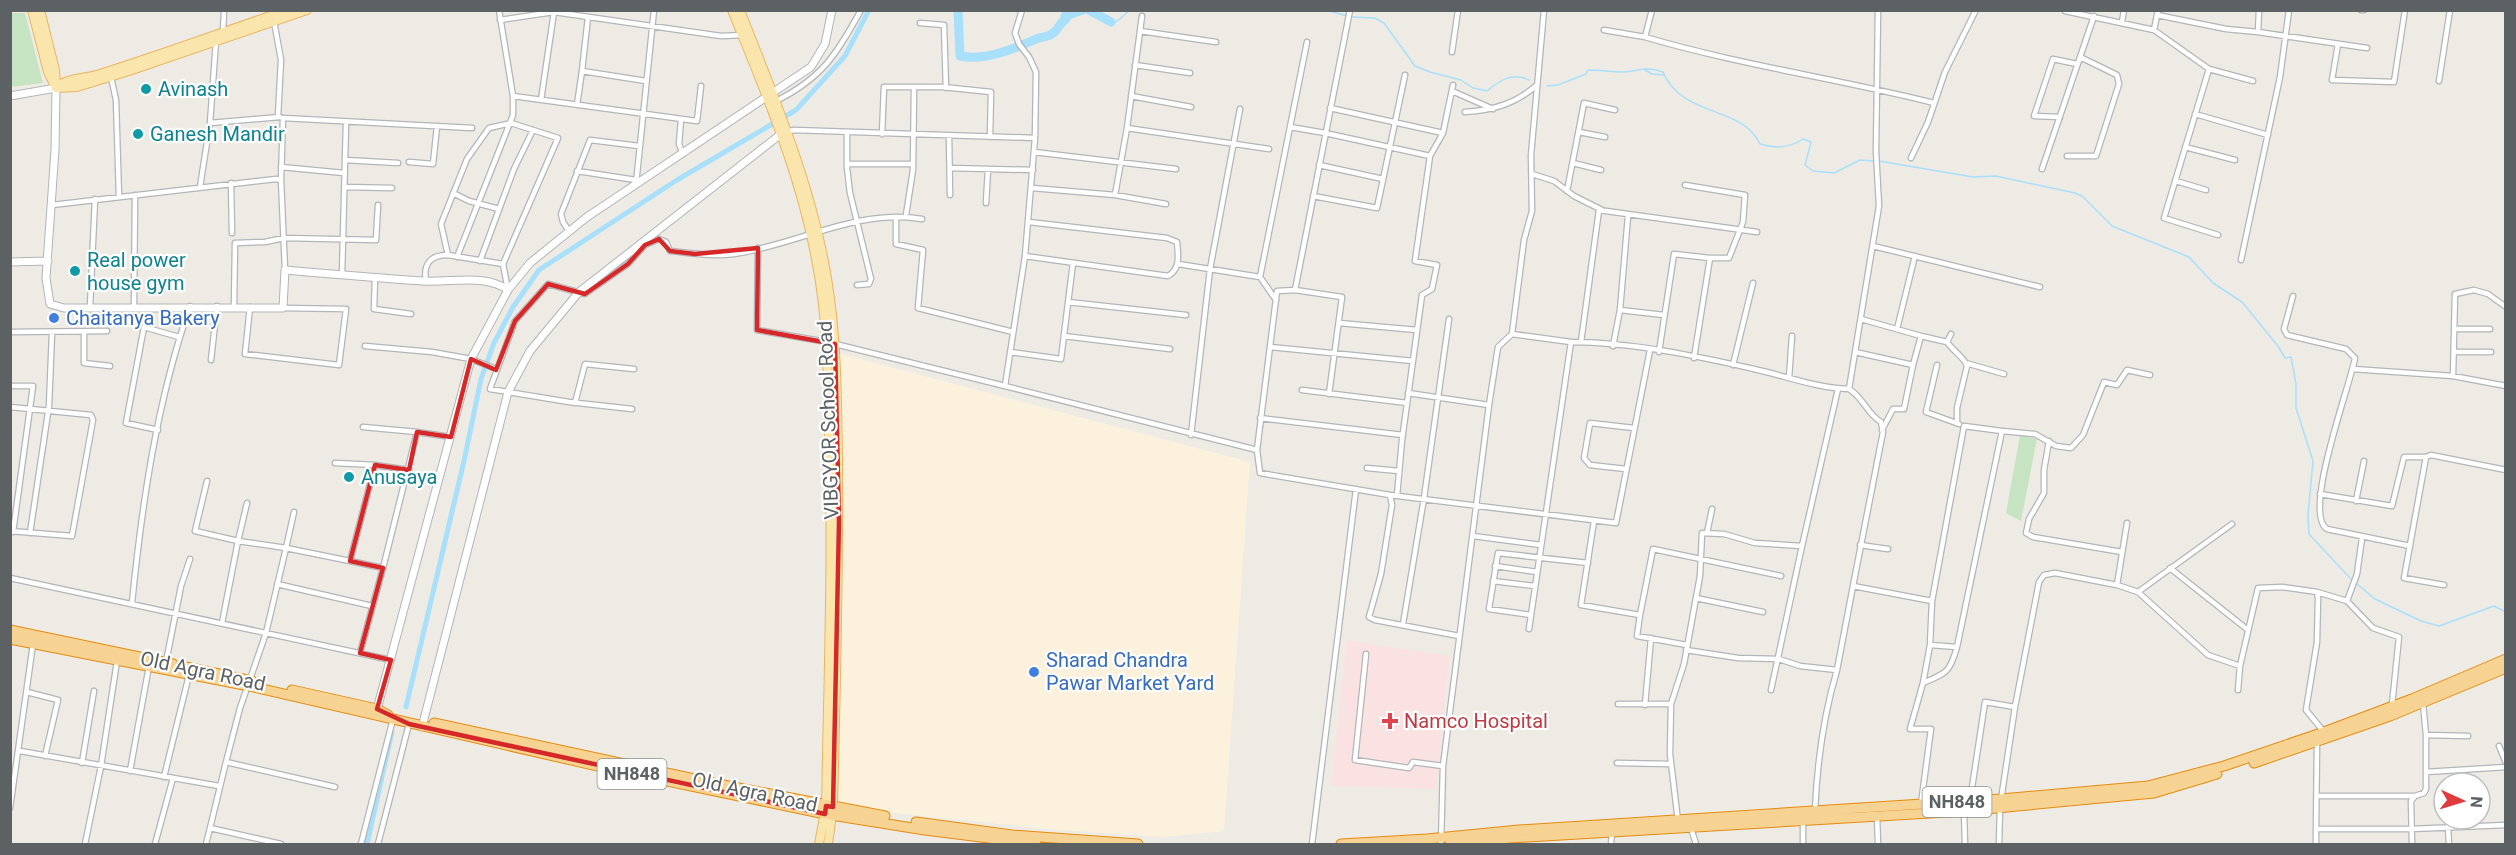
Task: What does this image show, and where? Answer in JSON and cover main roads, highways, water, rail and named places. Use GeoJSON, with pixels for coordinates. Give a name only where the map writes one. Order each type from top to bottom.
{"type":"FeatureCollection","features":[{"type":"Feature","properties":{"kind":"highway","name":"Old Agra Road"},"geometry":{"type":"LineString","coordinates":[[10,630],[250,683]]}},
{"type":"Feature","properties":{"kind":"highway","name":"NH848"},"geometry":{"type":"LineString","coordinates":[[10,639],[117,661],[166,666],[189,674],[250,683],[376,712],[409,724],[423,724],[829,811],[936,832],[1036,844]]}},
{"type":"Feature","properties":{"kind":"highway","name":"NH848"},"geometry":{"type":"LineString","coordinates":[[1341,844],[1482,838],[1510,841],[1691,824],[1876,812],[1964,811],[2001,803],[2148,786],[2232,764],[2391,707],[2422,699],[2505,659]]}},
{"type":"Feature","properties":{"kind":"highway","name":"NH848"},"geometry":{"type":"LineString","coordinates":[[1876,812],[1921,804],[1970,801],[2001,803],[2154,793],[2317,742],[2505,668]]}},
{"type":"Feature","properties":{"kind":"highway","name":"Old Agra Road"},"geometry":{"type":"LineString","coordinates":[[829,811],[856,811],[924,824],[1012,835],[1138,844]]}},
{"type":"Feature","properties":{"kind":"highway","name":"NH848"},"geometry":{"type":"LineString","coordinates":[[1450,844],[1518,830],[1679,825]]}},
{"type":"Feature","properties":{"kind":"main road"},"geometry":{"type":"LineString","coordinates":[[33,10],[48,72],[56,88]]}},
{"type":"Feature","properties":{"kind":"main road"},"geometry":{"type":"LineString","coordinates":[[40,10],[53,61],[56,88]]}},
{"type":"Feature","properties":{"kind":"main road"},"geometry":{"type":"LineString","coordinates":[[56,88],[77,87],[111,77],[216,41],[224,35],[288,10]]}},
{"type":"Feature","properties":{"kind":"main road"},"geometry":{"type":"LineString","coordinates":[[56,88],[62,83],[82,79],[307,10]]}},
{"type":"Feature","properties":{"kind":"main road","name":"VIBGYOR School Road"},"geometry":{"type":"LineString","coordinates":[[732,10],[746,34]]}},
{"type":"Feature","properties":{"kind":"main road","name":"VIBGYOR School Road"},"geometry":{"type":"LineString","coordinates":[[740,10],[746,34],[783,128],[814,232],[820,259],[831,343],[834,564],[828,844]]}},
{"type":"Feature","properties":{"kind":"main road"},"geometry":{"type":"LineString","coordinates":[[53,61],[64,76],[82,79]]}},
{"type":"Feature","properties":{"kind":"main road","name":"VIBGYOR School Road"},"geometry":{"type":"LineString","coordinates":[[819,844],[829,811]]}},
{"type":"Feature","properties":{"kind":"waterway"},"geometry":{"type":"LineString","coordinates":[[406,707],[481,379],[494,343],[513,307],[539,270],[677,180],[796,110],[845,56],[869,10]]}},
{"type":"Feature","properties":{"kind":"waterway"},"geometry":{"type":"LineString","coordinates":[[958,10],[960,56],[970,57],[999,53],[1048,36],[1055,32],[1066,19],[1065,16],[1083,10]]}},
{"type":"Feature","properties":{"kind":"waterway"},"geometry":{"type":"LineString","coordinates":[[1089,10],[1111,22]]}},
{"type":"Feature","properties":{"kind":"waterway"},"geometry":{"type":"LineString","coordinates":[[1111,22],[1116,22],[1130,10]]}},
{"type":"Feature","properties":{"kind":"waterway"},"geometry":{"type":"LineString","coordinates":[[1326,10],[1347,16]]}},
{"type":"Feature","properties":{"kind":"waterway"},"geometry":{"type":"LineString","coordinates":[[1351,17],[1375,18],[1384,23],[1415,66],[1461,80],[1473,88],[1487,91],[1512,77],[1529,80]]}},
{"type":"Feature","properties":{"kind":"waterway"},"geometry":{"type":"LineString","coordinates":[[1547,86],[1558,85],[1586,74],[1588,70],[1623,72],[1657,70],[1663,72],[1672,87],[1684,97],[1697,105],[1740,122],[1751,131],[1760,144],[1777,147],[1788,146],[1803,139],[1811,142],[1805,165],[1813,171],[1834,173],[1860,160],[1874,161]]}},
{"type":"Feature","properties":{"kind":"waterway"},"geometry":{"type":"LineString","coordinates":[[1645,70],[1652,74],[1663,75]]}},
{"type":"Feature","properties":{"kind":"waterway"},"geometry":{"type":"LineString","coordinates":[[1879,161],[1973,177],[1996,176],[2075,193],[2082,196],[2112,226],[2189,257],[2213,283],[2242,302],[2285,358],[2291,357],[2296,384],[2296,408],[2313,461],[2308,515],[2309,534],[2350,578],[2375,599],[2421,621],[2439,626],[2494,606],[2506,612]]}},
{"type":"Feature","properties":{"kind":"waterway"},"geometry":{"type":"LineString","coordinates":[[367,844],[392,732]]}},
{"type":"Feature","properties":{"kind":"place","name":"Avinash"},"geometry":{"type":"Point","coordinates":[146,89]}},
{"type":"Feature","properties":{"kind":"place","name":"Ganesh Mandir"},"geometry":{"type":"Point","coordinates":[138,134]}},
{"type":"Feature","properties":{"kind":"place","name":"Real power house gym"},"geometry":{"type":"Point","coordinates":[75,271]}},
{"type":"Feature","properties":{"kind":"place","name":"Chaitanya Bakery"},"geometry":{"type":"Point","coordinates":[54,318]}},
{"type":"Feature","properties":{"kind":"place","name":"Anusaya"},"geometry":{"type":"Point","coordinates":[349,477]}},
{"type":"Feature","properties":{"kind":"place","name":"Sharad Chandra Pawar Market Yard"},"geometry":{"type":"Point","coordinates":[1034,672]}},
{"type":"Feature","properties":{"kind":"place","name":"Namco Hospital"},"geometry":{"type":"Point","coordinates":[1390,721]}}]}
